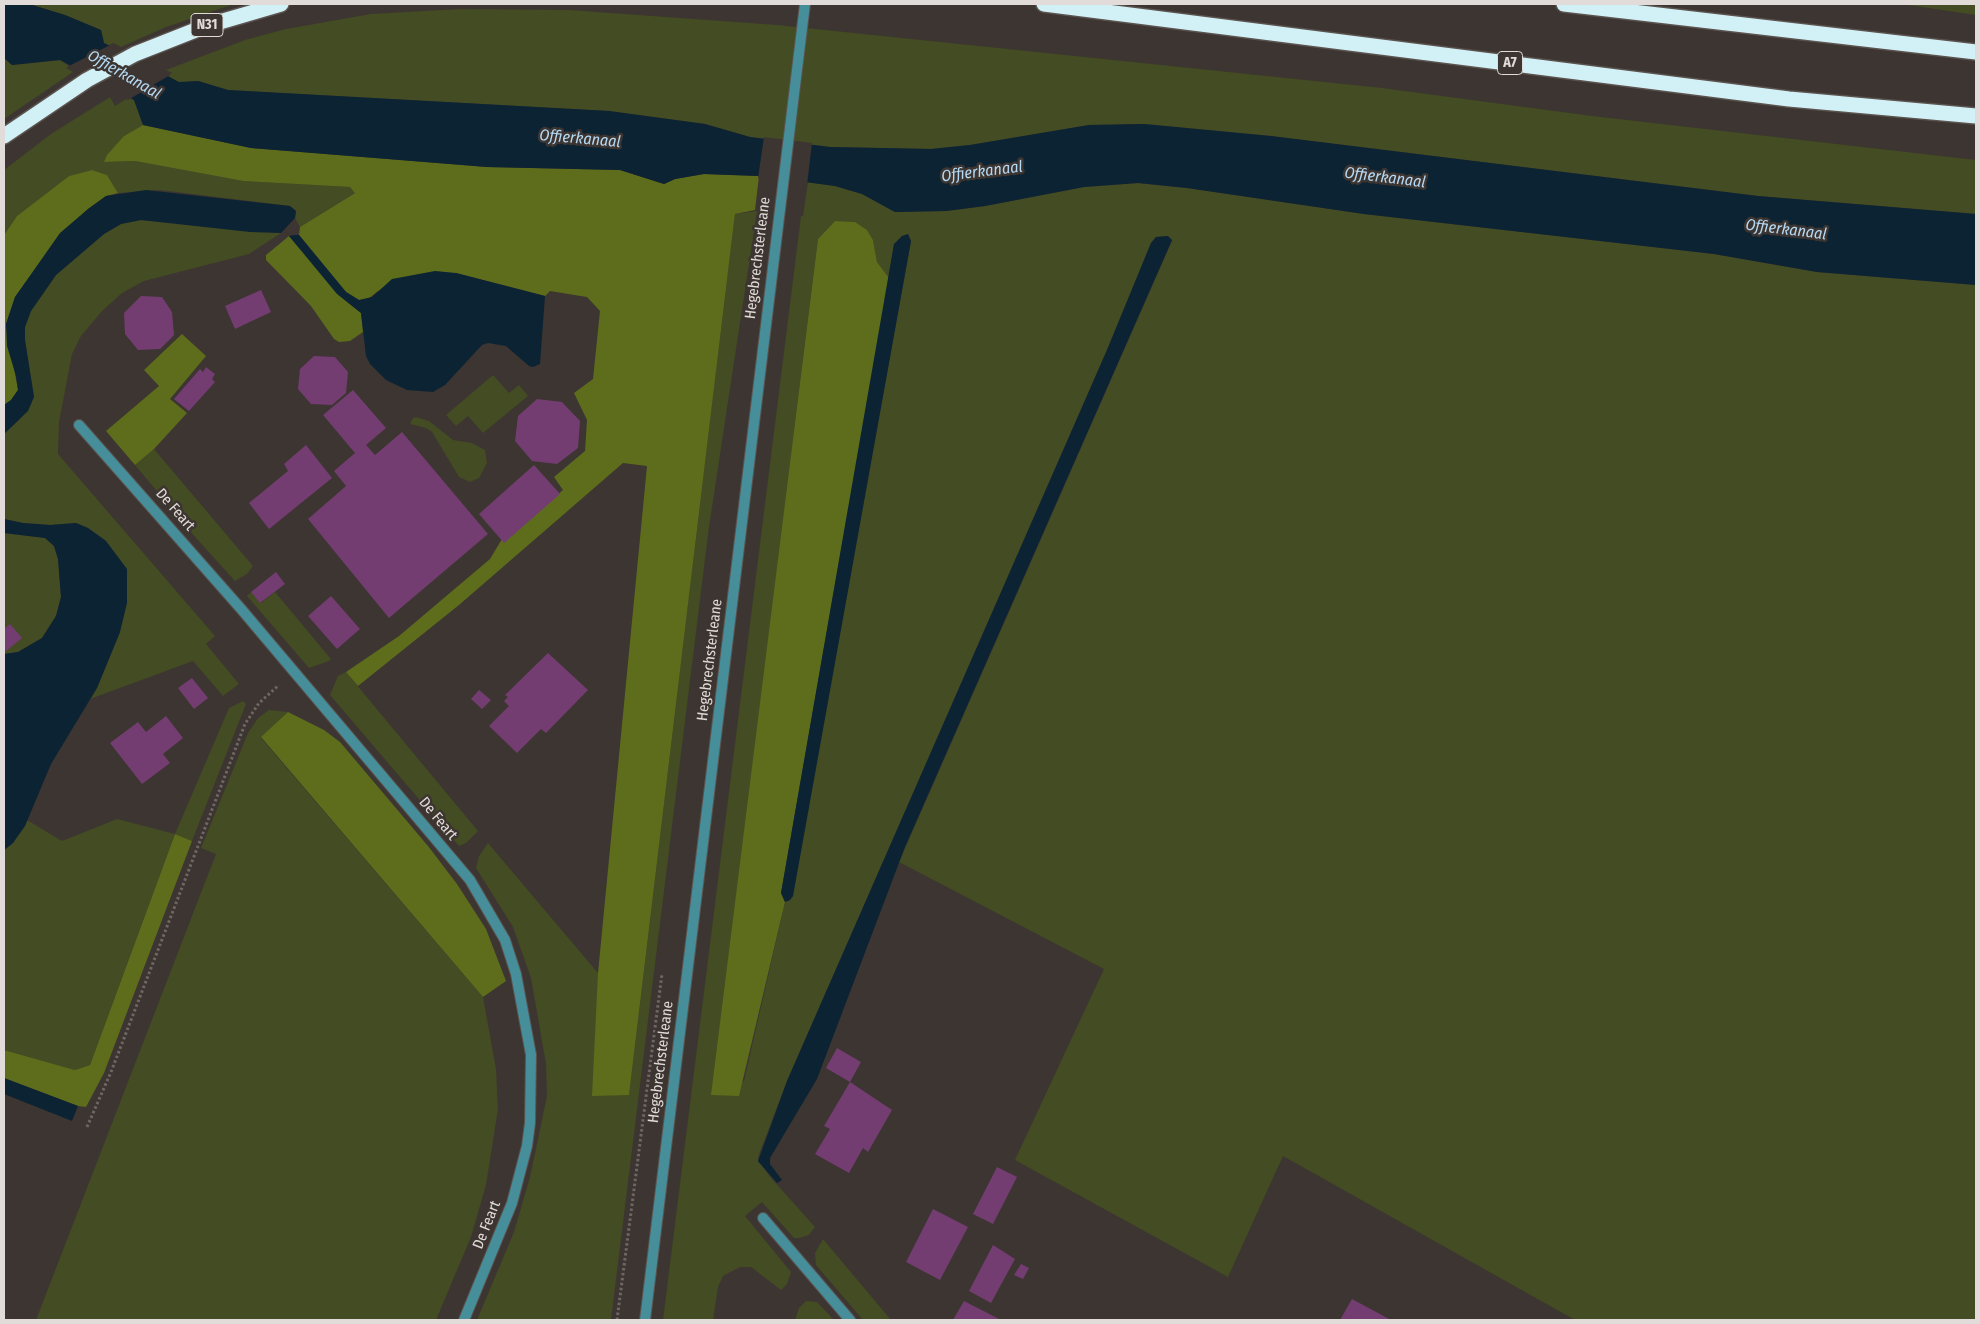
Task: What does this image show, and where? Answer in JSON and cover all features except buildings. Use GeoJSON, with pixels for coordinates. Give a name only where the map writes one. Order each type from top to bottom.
{"type":"FeatureCollection","features":[{"type":"Feature","properties":{"kind":"highway","name":"N31"},"geometry":{"type":"LineString","coordinates":[[4,136],[87,80],[135,54],[206,26],[281,4]]}},
{"type":"Feature","properties":{"kind":"highway","name":"A7"},"geometry":{"type":"LineString","coordinates":[[1044,4],[1789,99],[1976,116]]}},
{"type":"Feature","properties":{"kind":"highway"},"geometry":{"type":"LineString","coordinates":[[1564,4],[1976,52]]}},
{"type":"Feature","properties":{"kind":"street","name":"Hegebrechsterleane"},"geometry":{"type":"LineString","coordinates":[[645,1320],[805,4]]}},
{"type":"Feature","properties":{"kind":"street","name":"De Feart"},"geometry":{"type":"LineString","coordinates":[[79,425],[294,672],[470,880],[505,940],[516,974],[532,1055],[531,1108],[527,1146],[512,1203],[464,1320]]}},
{"type":"Feature","properties":{"kind":"street"},"geometry":{"type":"LineString","coordinates":[[763,1218],[850,1320]]}},
{"type":"Feature","properties":{"kind":"path"},"geometry":{"type":"LineString","coordinates":[[87,1127],[111,1072],[244,724],[259,703],[294,672]]}},
{"type":"Feature","properties":{"kind":"green space"},"geometry":{"type":"Polygon","coordinates":[[[29,4],[234,4],[166,27],[121,47],[114,43],[109,45],[104,43],[101,30],[65,15],[29,4]]]}},
{"type":"Feature","properties":{"kind":"green space"},"geometry":{"type":"Polygon","coordinates":[[[1901,4],[1976,4],[1976,15],[1901,4]]]}},
{"type":"Feature","properties":{"kind":"green space"},"geometry":{"type":"Polygon","coordinates":[[[460,9],[569,10],[777,25],[1382,88],[1592,116],[1976,160],[1976,214],[1758,196],[1271,136],[1144,124],[1089,125],[970,145],[931,149],[829,147],[750,137],[705,124],[609,111],[228,90],[198,81],[179,83],[168,76],[172,73],[166,70],[245,40],[286,29],[371,14],[460,9]]]}},
{"type":"Feature","properties":{"kind":"green space"},"geometry":{"type":"Polygon","coordinates":[[[4,58],[12,65],[60,60],[69,66],[66,68],[73,72],[4,119],[4,58]]]}},
{"type":"Feature","properties":{"kind":"green space"},"geometry":{"type":"Polygon","coordinates":[[[110,97],[115,106],[129,97],[134,100],[143,125],[124,136],[105,162],[135,161],[243,181],[350,187],[356,192],[300,227],[295,218],[296,211],[290,206],[160,190],[118,193],[107,175],[92,170],[69,176],[17,216],[4,235],[4,170],[51,134],[110,97]]]}},
{"type":"Feature","properties":{"kind":"green space"},"geometry":{"type":"Polygon","coordinates":[[[143,125],[251,148],[487,167],[620,170],[664,184],[675,179],[704,174],[759,176],[755,210],[735,214],[629,1095],[592,1096],[598,973],[647,466],[623,463],[459,605],[358,686],[346,672],[399,636],[490,559],[502,539],[563,490],[554,477],[585,451],[587,420],[574,393],[593,379],[600,311],[587,297],[550,291],[545,296],[456,273],[378,291],[368,299],[359,300],[346,292],[299,235],[300,227],[355,193],[350,187],[243,181],[135,161],[104,162],[107,155],[124,136],[143,125]]]}},
{"type":"Feature","properties":{"kind":"green space"},"geometry":{"type":"Polygon","coordinates":[[[92,170],[107,175],[118,193],[106,196],[88,209],[50,249],[15,297],[6,324],[18,390],[11,400],[4,405],[4,235],[17,216],[69,176],[92,170]]]}},
{"type":"Feature","properties":{"kind":"green space"},"geometry":{"type":"Polygon","coordinates":[[[808,182],[835,186],[862,194],[895,212],[946,211],[985,206],[1084,187],[1138,183],[1187,188],[1364,214],[1714,254],[1817,272],[1976,285],[1976,1320],[1575,1320],[1283,1156],[1228,1277],[1015,1160],[1104,969],[899,862],[1172,241],[1168,236],[1156,237],[1151,243],[1107,350],[787,1081],[758,1157],[758,1161],[771,1178],[815,1227],[809,1235],[794,1238],[762,1202],[745,1216],[791,1272],[787,1284],[781,1290],[751,1267],[740,1267],[723,1276],[718,1287],[713,1320],[663,1320],[801,216],[803,216],[808,182]],[[835,221],[818,239],[712,1095],[744,1081],[785,902],[790,900],[911,241],[908,234],[894,244],[889,278],[877,262],[873,240],[867,230],[855,222],[835,221]]]}},
{"type":"Feature","properties":{"kind":"green space"},"geometry":{"type":"Polygon","coordinates":[[[757,211],[709,527],[611,1320],[477,1320],[514,1232],[530,1177],[547,1096],[546,1064],[531,978],[513,927],[476,868],[479,856],[488,843],[598,973],[618,992],[629,1095],[735,214],[757,211]]]}},
{"type":"Feature","properties":{"kind":"green space"},"geometry":{"type":"Polygon","coordinates":[[[141,220],[281,233],[249,254],[144,281],[122,293],[102,311],[81,336],[72,354],[59,422],[58,454],[215,636],[206,644],[239,684],[223,696],[193,661],[90,699],[97,688],[120,632],[106,541],[88,528],[76,523],[50,525],[23,523],[4,519],[4,434],[19,420],[34,397],[25,340],[25,327],[31,311],[56,275],[104,234],[121,224],[141,220]]]}},
{"type":"Feature","properties":{"kind":"green space"},"geometry":{"type":"Polygon","coordinates":[[[835,221],[855,222],[867,230],[873,240],[877,262],[889,278],[781,893],[785,902],[739,1096],[711,1095],[818,239],[835,221]]]}},
{"type":"Feature","properties":{"kind":"green space"},"geometry":{"type":"Polygon","coordinates":[[[289,236],[346,301],[361,313],[363,332],[350,341],[339,342],[334,339],[311,306],[266,260],[266,255],[289,236]]]}},
{"type":"Feature","properties":{"kind":"green space"},"geometry":{"type":"Polygon","coordinates":[[[182,334],[206,356],[170,399],[187,413],[154,449],[135,465],[106,431],[159,386],[144,370],[182,334]]]}},
{"type":"Feature","properties":{"kind":"green space"},"geometry":{"type":"Polygon","coordinates":[[[493,375],[509,393],[519,385],[528,396],[483,433],[468,416],[456,426],[446,415],[493,375]]]}},
{"type":"Feature","properties":{"kind":"green space"},"geometry":{"type":"Polygon","coordinates":[[[416,417],[429,421],[453,440],[472,443],[485,450],[487,463],[479,478],[470,482],[459,477],[432,432],[426,428],[410,424],[413,418],[416,417]]]}},
{"type":"Feature","properties":{"kind":"green space"},"geometry":{"type":"Polygon","coordinates":[[[154,449],[253,566],[247,574],[235,581],[135,465],[154,449]]]}},
{"type":"Feature","properties":{"kind":"green space"},"geometry":{"type":"Polygon","coordinates":[[[4,533],[45,538],[54,546],[58,559],[61,597],[56,616],[42,638],[18,652],[4,654],[4,533]]]}},
{"type":"Feature","properties":{"kind":"green space"},"geometry":{"type":"Polygon","coordinates":[[[251,592],[261,603],[275,592],[331,659],[309,668],[247,596],[251,592]]]}},
{"type":"Feature","properties":{"kind":"green space"},"geometry":{"type":"Polygon","coordinates":[[[346,672],[478,831],[466,843],[459,846],[330,695],[338,676],[346,672]]]}},
{"type":"Feature","properties":{"kind":"green space"},"geometry":{"type":"Polygon","coordinates":[[[243,701],[246,704],[192,841],[175,834],[229,708],[243,701]]]}},
{"type":"Feature","properties":{"kind":"green space"},"geometry":{"type":"Polygon","coordinates":[[[269,710],[288,712],[261,738],[483,997],[496,1069],[498,1109],[486,1185],[471,1237],[436,1320],[36,1320],[216,854],[201,848],[248,733],[258,718],[269,710]]]}},
{"type":"Feature","properties":{"kind":"green space"},"geometry":{"type":"Polygon","coordinates":[[[288,712],[324,730],[340,742],[428,846],[457,884],[486,929],[506,981],[483,997],[261,737],[288,712]]]}},
{"type":"Feature","properties":{"kind":"green space"},"geometry":{"type":"Polygon","coordinates":[[[117,819],[175,834],[90,1065],[75,1070],[4,1050],[4,850],[13,843],[27,820],[62,841],[117,819]]]}},
{"type":"Feature","properties":{"kind":"green space"},"geometry":{"type":"Polygon","coordinates":[[[175,834],[192,841],[104,1073],[86,1107],[78,1106],[4,1078],[4,1050],[75,1070],[90,1065],[175,834]]]}},
{"type":"Feature","properties":{"kind":"green space"},"geometry":{"type":"Polygon","coordinates":[[[823,1239],[891,1320],[863,1320],[816,1265],[815,1253],[823,1239]]]}},
{"type":"Feature","properties":{"kind":"green space"},"geometry":{"type":"Polygon","coordinates":[[[806,1301],[817,1302],[834,1320],[795,1320],[799,1308],[806,1301]]]}},
{"type":"Feature","properties":{"kind":"water","name":"Offierkanaal"},"geometry":{"type":"Polygon","coordinates":[[[4,4],[29,4],[65,15],[101,30],[104,43],[179,82],[198,81],[228,90],[609,111],[705,124],[750,137],[830,147],[931,149],[970,145],[1089,125],[1144,124],[1271,136],[1758,196],[1976,214],[1976,285],[1817,272],[1714,254],[1364,214],[1187,188],[1138,183],[1084,187],[985,206],[946,211],[895,212],[862,194],[835,186],[759,176],[704,174],[675,179],[664,184],[620,170],[487,167],[251,148],[143,125],[134,100],[60,60],[12,65],[4,58],[4,4]]]}},
{"type":"Feature","properties":{"kind":"water"},"geometry":{"type":"Polygon","coordinates":[[[146,190],[290,206],[296,211],[295,218],[281,233],[250,232],[141,220],[121,224],[104,234],[56,275],[31,311],[25,327],[25,340],[34,397],[28,411],[4,434],[4,405],[11,400],[18,390],[7,346],[6,324],[15,297],[60,233],[88,209],[106,196],[146,190]]]}},
{"type":"Feature","properties":{"kind":"water"},"geometry":{"type":"Polygon","coordinates":[[[908,234],[911,241],[793,896],[785,902],[781,893],[894,244],[902,236],[908,234]]]}},
{"type":"Feature","properties":{"kind":"water"},"geometry":{"type":"Polygon","coordinates":[[[299,235],[346,292],[359,300],[372,297],[392,279],[435,271],[456,273],[545,296],[540,364],[533,367],[529,366],[506,346],[488,343],[482,345],[445,385],[433,392],[407,390],[386,380],[370,364],[366,356],[361,313],[337,294],[289,236],[299,235]]]}},
{"type":"Feature","properties":{"kind":"water"},"geometry":{"type":"Polygon","coordinates":[[[1168,236],[1172,240],[905,847],[817,1079],[770,1158],[770,1164],[782,1180],[777,1183],[758,1161],[787,1081],[1107,350],[1151,243],[1156,237],[1168,236]]]}},
{"type":"Feature","properties":{"kind":"water"},"geometry":{"type":"Polygon","coordinates":[[[4,519],[23,523],[50,525],[76,523],[88,528],[106,541],[127,569],[127,603],[120,632],[97,688],[51,764],[25,826],[13,843],[4,850],[4,654],[18,652],[42,638],[56,616],[61,597],[58,559],[54,546],[45,538],[4,533],[4,519]]]}},
{"type":"Feature","properties":{"kind":"water"},"geometry":{"type":"Polygon","coordinates":[[[4,1078],[78,1106],[72,1121],[4,1094],[4,1078]]]}},
{"type":"Feature","properties":{"kind":"pier"},"geometry":{"type":"Polygon","coordinates":[[[112,44],[170,75],[128,100],[67,67],[112,44]]]}},
{"type":"Feature","properties":{"kind":"pier"},"geometry":{"type":"Polygon","coordinates":[[[764,137],[812,143],[807,185],[758,178],[764,137]]]}}]}
